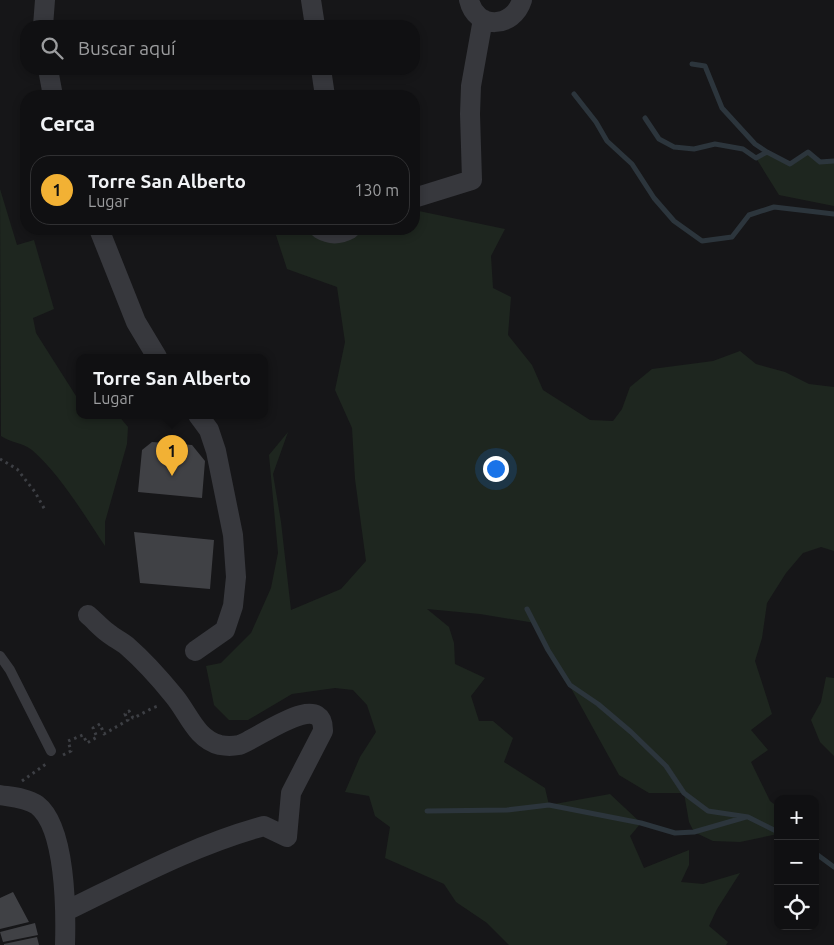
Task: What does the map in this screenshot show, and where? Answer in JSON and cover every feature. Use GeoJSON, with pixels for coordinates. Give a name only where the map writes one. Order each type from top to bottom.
{"type":"FeatureCollection","features":[{"type":"Feature","properties":{"kind":"street"},"geometry":{"type":"LineString","coordinates":[[43,20],[45,0]]}},
{"type":"Feature","properties":{"kind":"street"},"geometry":{"type":"LineString","coordinates":[[311,0],[314,20]]}},
{"type":"Feature","properties":{"kind":"street"},"geometry":{"type":"LineString","coordinates":[[469,0],[475,14],[491,22],[500,22],[508,19],[515,14],[522,0]]}},
{"type":"Feature","properties":{"kind":"street"},"geometry":{"type":"LineString","coordinates":[[420,196],[472,180],[471,86],[483,19]]}},
{"type":"Feature","properties":{"kind":"street"},"geometry":{"type":"LineString","coordinates":[[49,75],[52,90]]}},
{"type":"Feature","properties":{"kind":"street"},"geometry":{"type":"LineString","coordinates":[[322,75],[324,90]]}},
{"type":"Feature","properties":{"kind":"street"},"geometry":{"type":"LineString","coordinates":[[101,235],[136,322],[155,354]]}},
{"type":"Feature","properties":{"kind":"street"},"geometry":{"type":"LineString","coordinates":[[195,651],[225,630],[233,606],[236,577],[233,535],[216,451],[209,430],[201,419]]}},
{"type":"Feature","properties":{"kind":"street"},"geometry":{"type":"LineString","coordinates":[[66,911],[147,871],[238,833],[264,826],[287,837],[291,793],[323,731],[323,722],[317,714],[306,714],[272,726],[239,745],[222,746],[209,741],[197,730],[180,703],[126,646],[88,615]]}},
{"type":"Feature","properties":{"kind":"street"},"geometry":{"type":"LineString","coordinates":[[0,795],[22,799],[36,805],[47,816],[56,836],[66,911],[65,945]]}},
{"type":"Feature","properties":{"kind":"lane"},"geometry":{"type":"LineString","coordinates":[[0,656],[10,670],[50,751]]}},
{"type":"Feature","properties":{"kind":"path"},"geometry":{"type":"LineString","coordinates":[[0,459],[17,469],[35,492],[45,510]]}},
{"type":"Feature","properties":{"kind":"path"},"geometry":{"type":"LineString","coordinates":[[0,795],[46,764],[41,757],[50,751],[56,759],[71,751],[68,741],[83,735],[87,743],[97,737],[93,728],[100,724],[104,734],[128,720],[125,714],[129,711],[133,718],[148,712],[154,706],[180,703]]}},
{"type":"Feature","properties":{"kind":"shaded area"},"geometry":{"type":"Polygon","coordinates":[[[767,152],[790,164],[808,152],[820,162],[834,161],[834,206],[779,195],[756,158],[767,152]]]}},
{"type":"Feature","properties":{"kind":"shaded area"},"geometry":{"type":"Polygon","coordinates":[[[0,189],[17,245],[34,240],[54,309],[33,318],[36,333],[76,396],[76,419],[121,419],[128,427],[127,444],[105,522],[105,546],[71,495],[42,459],[28,447],[1,436],[0,189]]]}},
{"type":"Feature","properties":{"kind":"shaded area"},"geometry":{"type":"Polygon","coordinates":[[[420,211],[505,229],[491,256],[493,288],[511,297],[508,335],[532,365],[543,390],[590,420],[613,421],[622,409],[630,387],[652,369],[713,361],[740,351],[756,364],[785,372],[809,384],[834,387],[834,551],[821,547],[803,553],[786,573],[767,603],[762,638],[755,661],[772,714],[751,730],[768,750],[751,762],[770,801],[774,804],[774,835],[740,842],[713,841],[694,832],[689,822],[684,793],[649,793],[619,775],[535,623],[480,614],[427,609],[449,627],[454,643],[455,664],[485,678],[471,696],[479,721],[493,721],[513,738],[504,762],[545,788],[549,805],[610,794],[641,823],[630,836],[644,868],[689,850],[689,865],[681,882],[703,884],[740,873],[717,909],[709,926],[728,942],[726,945],[509,945],[487,923],[456,902],[444,884],[385,858],[390,827],[375,816],[369,796],[345,792],[360,757],[376,732],[367,705],[353,690],[335,688],[292,694],[248,720],[229,720],[214,705],[206,666],[221,663],[251,633],[271,588],[278,553],[269,455],[288,432],[273,474],[281,522],[291,610],[341,589],[366,561],[355,479],[352,428],[335,390],[345,342],[337,287],[287,269],[276,235],[420,235],[420,211]]]}},
{"type":"Feature","properties":{"kind":"shaded area"},"geometry":{"type":"Polygon","coordinates":[[[826,677],[834,678],[834,756],[820,742],[811,720],[821,702],[826,677]]]}},
{"type":"Feature","properties":{"kind":"building"},"geometry":{"type":"Polygon","coordinates":[[[152,442],[192,445],[205,461],[202,498],[138,492],[142,450],[152,442]]]}},
{"type":"Feature","properties":{"kind":"building"},"geometry":{"type":"Polygon","coordinates":[[[134,532],[214,540],[210,589],[140,583],[134,532]]]}},
{"type":"Feature","properties":{"kind":"building"},"geometry":{"type":"Polygon","coordinates":[[[13,892],[29,922],[0,929],[0,898],[13,892]]]}},
{"type":"Feature","properties":{"kind":"building"},"geometry":{"type":"Polygon","coordinates":[[[35,923],[38,935],[3,942],[0,932],[35,923]]]}},
{"type":"Feature","properties":{"kind":"building"},"geometry":{"type":"Polygon","coordinates":[[[37,937],[39,945],[4,945],[4,944],[37,937]]]}},
{"type":"Feature","properties":{"kind":"waterway"},"geometry":{"type":"LineString","coordinates":[[692,64],[705,66],[722,108],[755,144],[767,152]]}},
{"type":"Feature","properties":{"kind":"waterway"},"geometry":{"type":"LineString","coordinates":[[574,94],[596,122],[607,141],[632,164],[654,198],[674,221],[702,241],[732,237],[749,215],[774,207],[834,214]]}},
{"type":"Feature","properties":{"kind":"waterway"},"geometry":{"type":"LineString","coordinates":[[645,118],[659,139],[674,147],[694,149],[715,144],[743,149],[756,158],[767,152],[790,164],[808,152],[820,162],[834,161]]}},
{"type":"Feature","properties":{"kind":"waterway"},"geometry":{"type":"LineString","coordinates":[[527,609],[548,650],[570,685],[598,704],[631,732],[666,766],[684,793],[708,811],[748,817],[774,830]]}},
{"type":"Feature","properties":{"kind":"waterway"},"geometry":{"type":"LineString","coordinates":[[427,811],[507,810],[549,805],[641,823],[675,833],[694,832],[746,817]]}},
{"type":"Feature","properties":{"kind":"waterway"},"geometry":{"type":"LineString","coordinates":[[819,856],[834,867]]}},
{"type":"Feature","properties":{"kind":"place","name":"Torre San Alberto"},"geometry":{"type":"Point","coordinates":[172,476]}}]}
